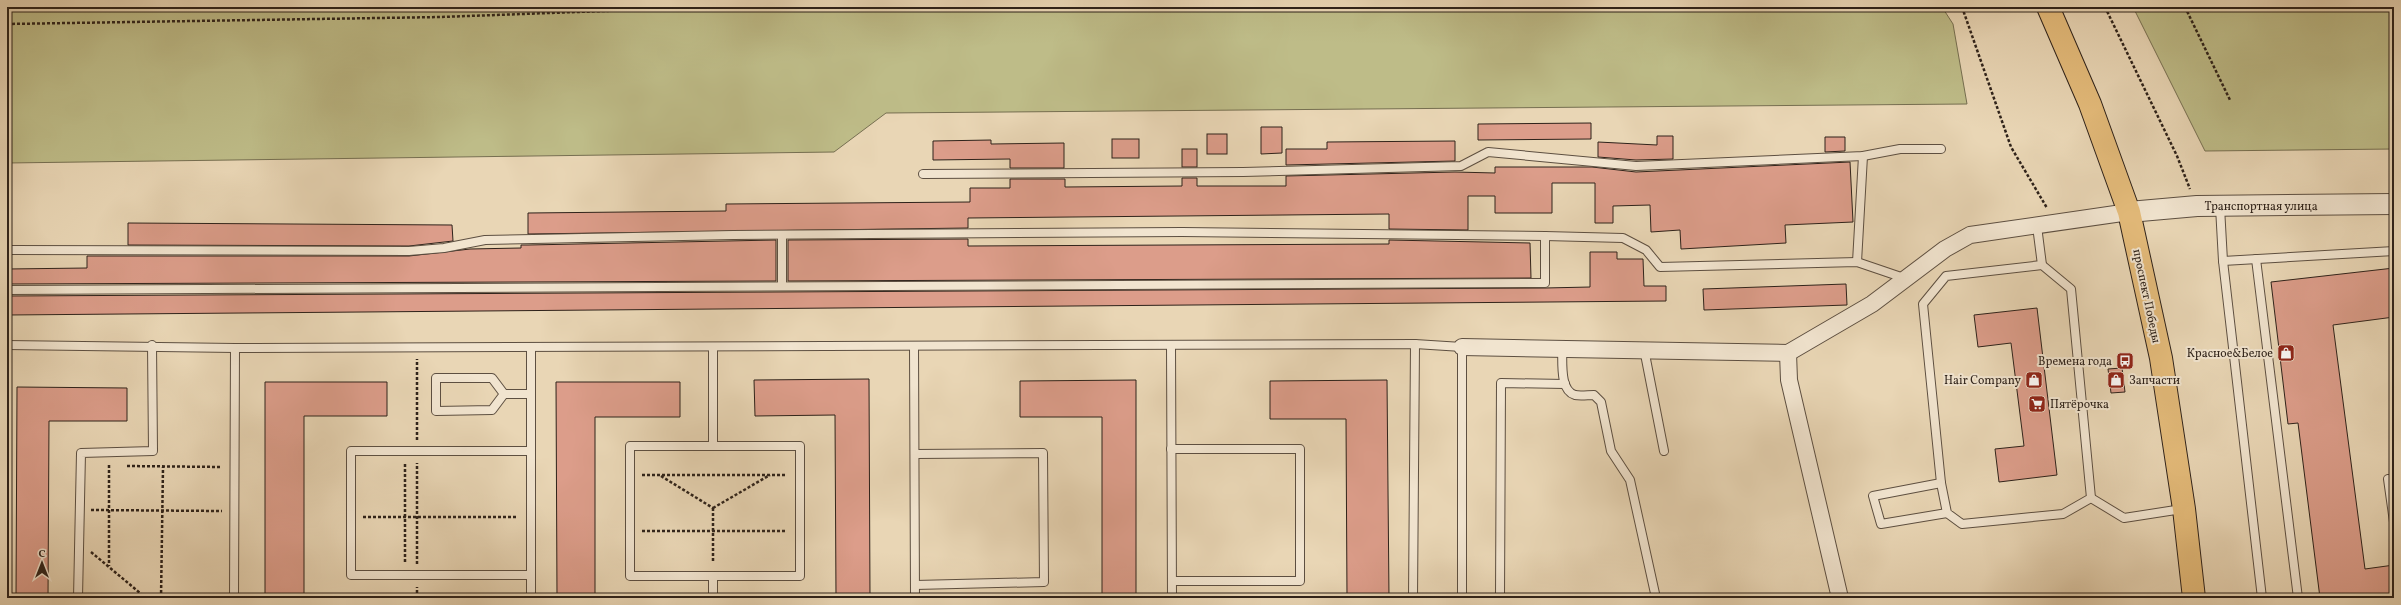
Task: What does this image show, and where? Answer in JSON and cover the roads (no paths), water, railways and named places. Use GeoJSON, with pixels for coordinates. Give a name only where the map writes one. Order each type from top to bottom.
{"type":"FeatureCollection","features":[{"type":"Feature","properties":{"kind":"main road","name":"проспект Победы"},"geometry":{"type":"LineString","coordinates":[[2048,7],[2090,104],[2129,212],[2161,358],[2184,509],[2194,598]]}},
{"type":"Feature","properties":{"kind":"street","name":"Транспортная улица"},"geometry":{"type":"LineString","coordinates":[[2129,212],[2197,206],[2220,207],[2394,204]]}},
{"type":"Feature","properties":{"kind":"street"},"geometry":{"type":"LineString","coordinates":[[1462,347],[1644,349],[1788,353],[1872,304],[1908,279],[1945,249],[1970,235],[2057,224],[2129,212]]}},
{"type":"Feature","properties":{"kind":"street"},"geometry":{"type":"LineString","coordinates":[[1788,353],[1789,380],[1840,598]]}},
{"type":"Feature","properties":{"kind":"lane"},"geometry":{"type":"LineString","coordinates":[[923,174],[1251,171],[1454,167],[1461,166],[1488,152],[1636,166],[1863,156],[1900,150],[1941,150]]}},
{"type":"Feature","properties":{"kind":"lane"},"geometry":{"type":"LineString","coordinates":[[1857,262],[1863,156]]}},
{"type":"Feature","properties":{"kind":"lane"},"geometry":{"type":"LineString","coordinates":[[2220,207],[2223,261],[2262,598]]}},
{"type":"Feature","properties":{"kind":"lane"},"geometry":{"type":"LineString","coordinates":[[2037,226],[2042,265],[2071,289],[2091,498]]}},
{"type":"Feature","properties":{"kind":"lane"},"geometry":{"type":"LineString","coordinates":[[7,250],[410,251],[444,248],[485,240],[782,235],[1182,232],[1545,236],[1623,238],[1646,250],[1660,267],[1857,262],[1908,279]]}},
{"type":"Feature","properties":{"kind":"lane"},"geometry":{"type":"LineString","coordinates":[[782,235],[782,285]]}},
{"type":"Feature","properties":{"kind":"lane"},"geometry":{"type":"LineString","coordinates":[[7,290],[782,285],[1545,283],[1545,236]]}},
{"type":"Feature","properties":{"kind":"lane"},"geometry":{"type":"LineString","coordinates":[[2223,261],[2394,251]]}},
{"type":"Feature","properties":{"kind":"lane"},"geometry":{"type":"LineString","coordinates":[[2256,259],[2298,598]]}},
{"type":"Feature","properties":{"kind":"lane"},"geometry":{"type":"LineString","coordinates":[[2042,265],[1946,276],[1923,304],[1941,483],[1947,513],[1962,524],[2055,515],[2063,514],[2091,498]]}},
{"type":"Feature","properties":{"kind":"lane"},"geometry":{"type":"LineString","coordinates":[[1413,598],[1415,344]]}},
{"type":"Feature","properties":{"kind":"lane"},"geometry":{"type":"LineString","coordinates":[[7,345],[152,345],[235,348],[1415,344],[1462,347],[1462,598]]}},
{"type":"Feature","properties":{"kind":"lane"},"geometry":{"type":"LineString","coordinates":[[78,598],[81,452],[154,451],[152,345]]}},
{"type":"Feature","properties":{"kind":"lane"},"geometry":{"type":"LineString","coordinates":[[1171,345],[1172,598]]}},
{"type":"Feature","properties":{"kind":"lane"},"geometry":{"type":"LineString","coordinates":[[914,346],[915,598]]}},
{"type":"Feature","properties":{"kind":"lane"},"geometry":{"type":"LineString","coordinates":[[531,347],[531,598]]}},
{"type":"Feature","properties":{"kind":"lane"},"geometry":{"type":"LineString","coordinates":[[713,347],[713,446]]}},
{"type":"Feature","properties":{"kind":"lane"},"geometry":{"type":"LineString","coordinates":[[234,598],[235,348]]}},
{"type":"Feature","properties":{"kind":"lane"},"geometry":{"type":"LineString","coordinates":[[1562,348],[1564,384],[1568,391],[1575,395],[1594,394],[1601,402],[1611,451],[1630,480],[1656,598]]}},
{"type":"Feature","properties":{"kind":"lane"},"geometry":{"type":"LineString","coordinates":[[1644,349],[1664,450]]}},
{"type":"Feature","properties":{"kind":"lane"},"geometry":{"type":"LineString","coordinates":[[436,378],[492,378],[504,394],[492,410],[436,411],[436,378]]}},
{"type":"Feature","properties":{"kind":"lane"},"geometry":{"type":"LineString","coordinates":[[1500,598],[1501,383],[1564,384]]}},
{"type":"Feature","properties":{"kind":"lane"},"geometry":{"type":"LineString","coordinates":[[504,394],[531,394]]}},
{"type":"Feature","properties":{"kind":"lane"},"geometry":{"type":"LineString","coordinates":[[630,446],[713,446],[800,446],[800,576],[630,576],[630,446]]}},
{"type":"Feature","properties":{"kind":"lane"},"geometry":{"type":"LineString","coordinates":[[1171,449],[1300,449],[1300,581],[1172,581]]}},
{"type":"Feature","properties":{"kind":"lane"},"geometry":{"type":"LineString","coordinates":[[531,451],[351,451],[351,575],[531,575]]}},
{"type":"Feature","properties":{"kind":"lane"},"geometry":{"type":"LineString","coordinates":[[914,454],[1043,453],[1044,582],[915,585]]}},
{"type":"Feature","properties":{"kind":"lane"},"geometry":{"type":"LineString","coordinates":[[2388,479],[2394,522]]}},
{"type":"Feature","properties":{"kind":"lane"},"geometry":{"type":"LineString","coordinates":[[1941,483],[1873,496],[1881,524],[1947,513]]}},
{"type":"Feature","properties":{"kind":"lane"},"geometry":{"type":"LineString","coordinates":[[2091,498],[2124,518],[2184,509]]}},
{"type":"Feature","properties":{"kind":"lane"},"geometry":{"type":"LineString","coordinates":[[713,576],[713,598]]}},
{"type":"Feature","properties":{"kind":"place","name":"Красное&Белое"},"geometry":{"type":"Point","coordinates":[2286,353]}},
{"type":"Feature","properties":{"kind":"place","name":"Времена года"},"geometry":{"type":"Point","coordinates":[2125,361]}},
{"type":"Feature","properties":{"kind":"place","name":"Hair Company"},"geometry":{"type":"Point","coordinates":[2034,380]}},
{"type":"Feature","properties":{"kind":"place","name":"Запчасти"},"geometry":{"type":"Point","coordinates":[2116,380]}},
{"type":"Feature","properties":{"kind":"place","name":"Пятёрочка"},"geometry":{"type":"Point","coordinates":[2037,404]}}]}
